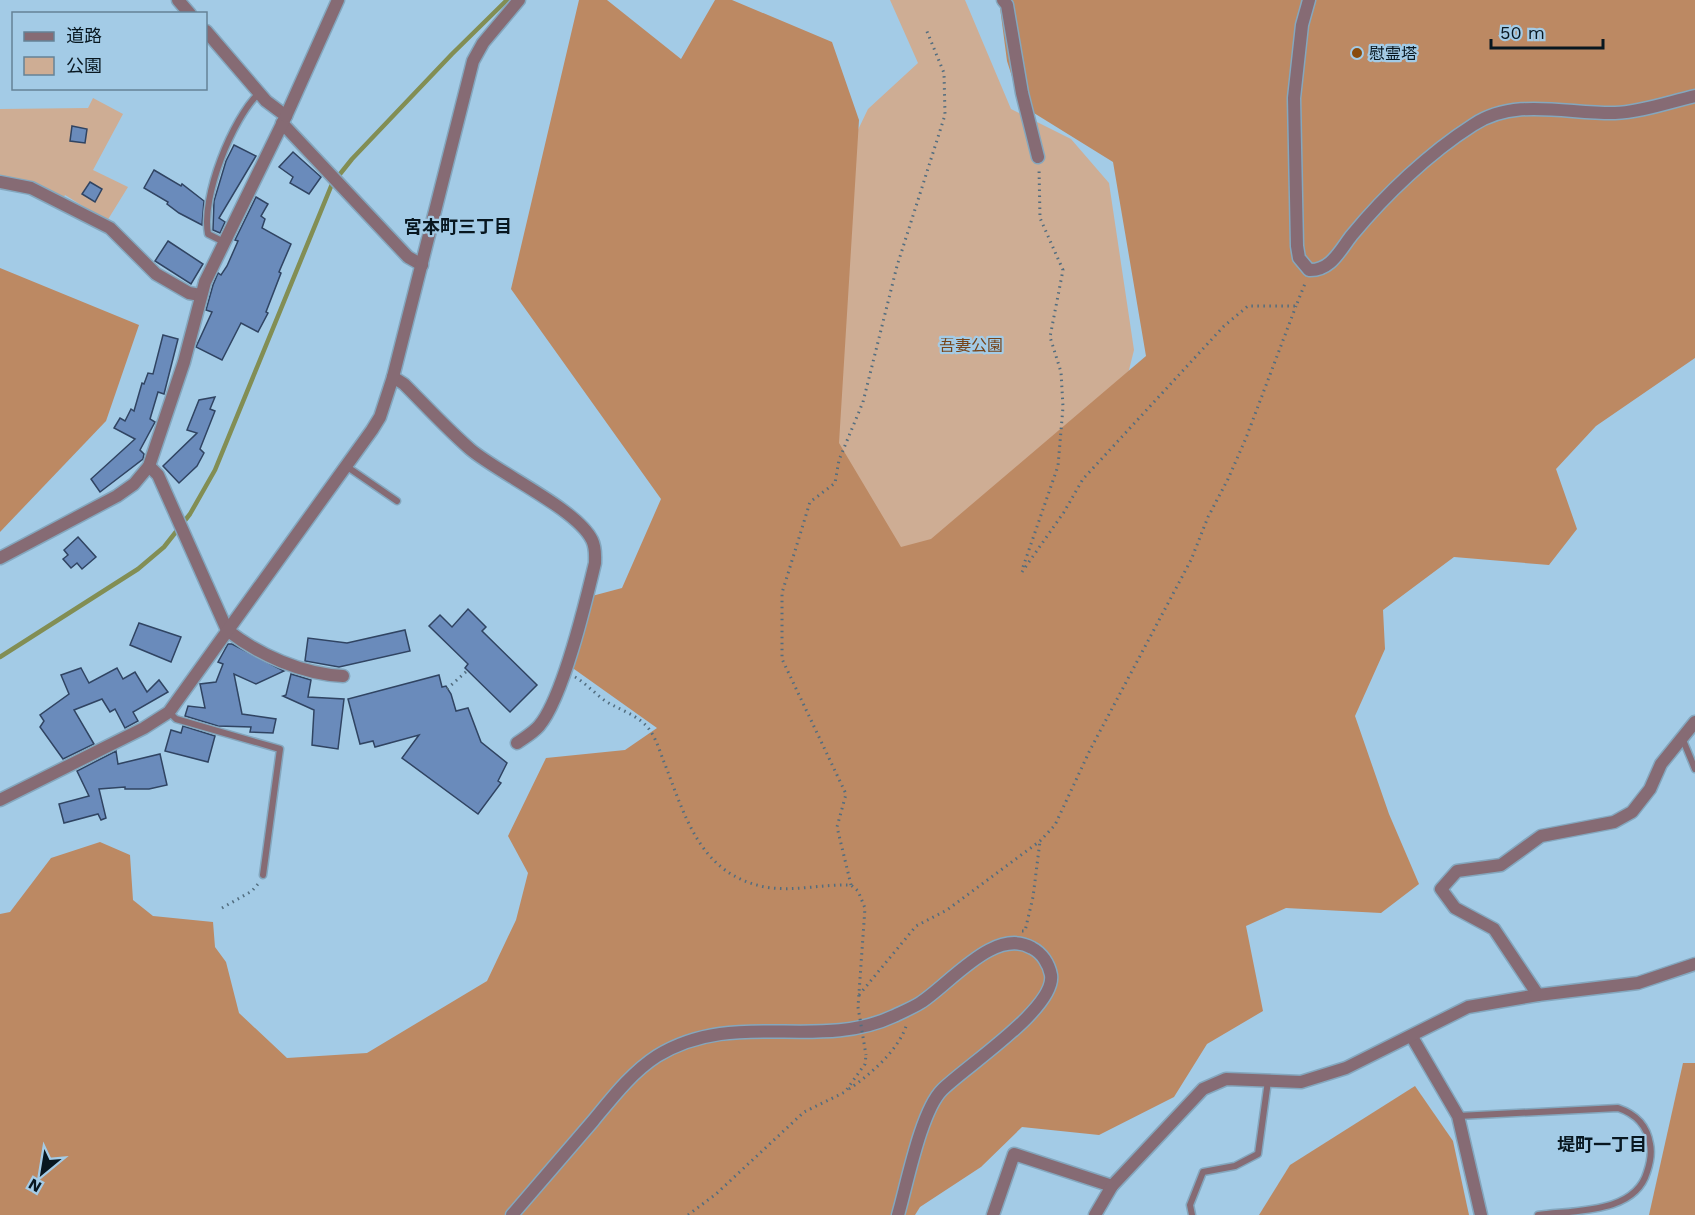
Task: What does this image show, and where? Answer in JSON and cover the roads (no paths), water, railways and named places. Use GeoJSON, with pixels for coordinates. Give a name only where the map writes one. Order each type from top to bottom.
{"type":"FeatureCollection","features":[{"type":"Feature","properties":{"kind":"street"},"geometry":{"type":"LineString","coordinates":[[178,0],[188,12]]}},
{"type":"Feature","properties":{"kind":"street"},"geometry":{"type":"LineString","coordinates":[[0,558],[117,496],[134,484],[149,466],[184,362],[200,295],[338,0]]}},
{"type":"Feature","properties":{"kind":"street"},"geometry":{"type":"LineString","coordinates":[[0,800],[150,725],[169,712],[380,417],[393,377],[477,53],[519,0]]}},
{"type":"Feature","properties":{"kind":"street"},"geometry":{"type":"LineString","coordinates":[[1003,0],[1007,5],[1022,93],[1038,157]]}},
{"type":"Feature","properties":{"kind":"street"},"geometry":{"type":"LineString","coordinates":[[1309,0],[1295,77],[1293,127],[1297,246],[1299,258],[1309,270],[1325,267],[1366,218],[1398,185],[1471,126],[1493,114],[1533,109],[1616,113],[1695,96]]}},
{"type":"Feature","properties":{"kind":"street"},"geometry":{"type":"LineString","coordinates":[[207,32],[408,258],[422,265]]}},
{"type":"Feature","properties":{"kind":"street"},"geometry":{"type":"LineString","coordinates":[[0,182],[31,188],[110,228],[156,274],[189,293],[200,295]]}},
{"type":"Feature","properties":{"kind":"street"},"geometry":{"type":"LineString","coordinates":[[393,377],[405,384],[471,451],[581,526],[596,549],[595,563],[564,670],[545,718],[533,732],[517,743]]}},
{"type":"Feature","properties":{"kind":"street"},"geometry":{"type":"LineString","coordinates":[[149,466],[158,475],[227,630],[240,640],[303,670],[343,676]]}},
{"type":"Feature","properties":{"kind":"street"},"geometry":{"type":"LineString","coordinates":[[1538,994],[1494,930],[1455,908],[1441,889],[1457,871],[1501,865],[1541,836],[1614,822],[1632,812],[1650,789],[1661,764],[1683,740],[1695,722]]}},
{"type":"Feature","properties":{"kind":"street"},"geometry":{"type":"LineString","coordinates":[[512,1215],[618,1091],[657,1056],[708,1035],[759,1030],[852,1030],[870,1026],[920,1003],[985,952],[1012,941],[1025,944],[1044,958],[1051,973],[1048,992],[1034,1011],[936,1098],[925,1117],[898,1215]]}},
{"type":"Feature","properties":{"kind":"street"},"geometry":{"type":"LineString","coordinates":[[1095,1215],[1112,1186],[1203,1089],[1226,1079],[1301,1082],[1346,1068],[1468,1007],[1538,994],[1638,983],[1695,964]]}},
{"type":"Feature","properties":{"kind":"street"},"geometry":{"type":"LineString","coordinates":[[1412,1037],[1458,1116],[1481,1215]]}},
{"type":"Feature","properties":{"kind":"street"},"geometry":{"type":"LineString","coordinates":[[993,1215],[1014,1154],[1112,1186]]}},
{"type":"Feature","properties":{"kind":"lane"},"geometry":{"type":"LineString","coordinates":[[224,242],[208,234],[207,230],[211,193],[218,162],[250,103],[259,93]]}},
{"type":"Feature","properties":{"kind":"lane"},"geometry":{"type":"LineString","coordinates":[[346,466],[397,501]]}},
{"type":"Feature","properties":{"kind":"lane"},"geometry":{"type":"LineString","coordinates":[[169,712],[176,719],[280,749],[263,875]]}},
{"type":"Feature","properties":{"kind":"lane"},"geometry":{"type":"LineString","coordinates":[[1683,740],[1695,769]]}},
{"type":"Feature","properties":{"kind":"lane"},"geometry":{"type":"LineString","coordinates":[[1192,1215],[1190,1205],[1203,1172],[1235,1166],[1258,1154],[1268,1081]]}},
{"type":"Feature","properties":{"kind":"lane"},"geometry":{"type":"LineString","coordinates":[[1458,1116],[1618,1108],[1638,1118],[1646,1129],[1651,1145],[1650,1162],[1644,1183],[1634,1195],[1603,1206],[1538,1215]]}},
{"type":"Feature","properties":{"kind":"waterway"},"geometry":{"type":"LineString","coordinates":[[0,657],[138,569],[164,547],[190,514],[215,470],[332,184],[352,159],[507,0]]}},
{"type":"Feature","properties":{"kind":"place","name":"慰霊塔"},"geometry":{"type":"Point","coordinates":[1357,53]}},
{"type":"Feature","properties":{"kind":"district","name":"宮本町三丁目"},"geometry":{"type":"Point","coordinates":[458,227]}},
{"type":"Feature","properties":{"kind":"district","name":"堤町一丁目"},"geometry":{"type":"Point","coordinates":[1602,1145]}},
{"type":"Feature","properties":{"kind":"park label","name":"吾妻公園"},"geometry":{"type":"Point","coordinates":[971,345]}}]}
